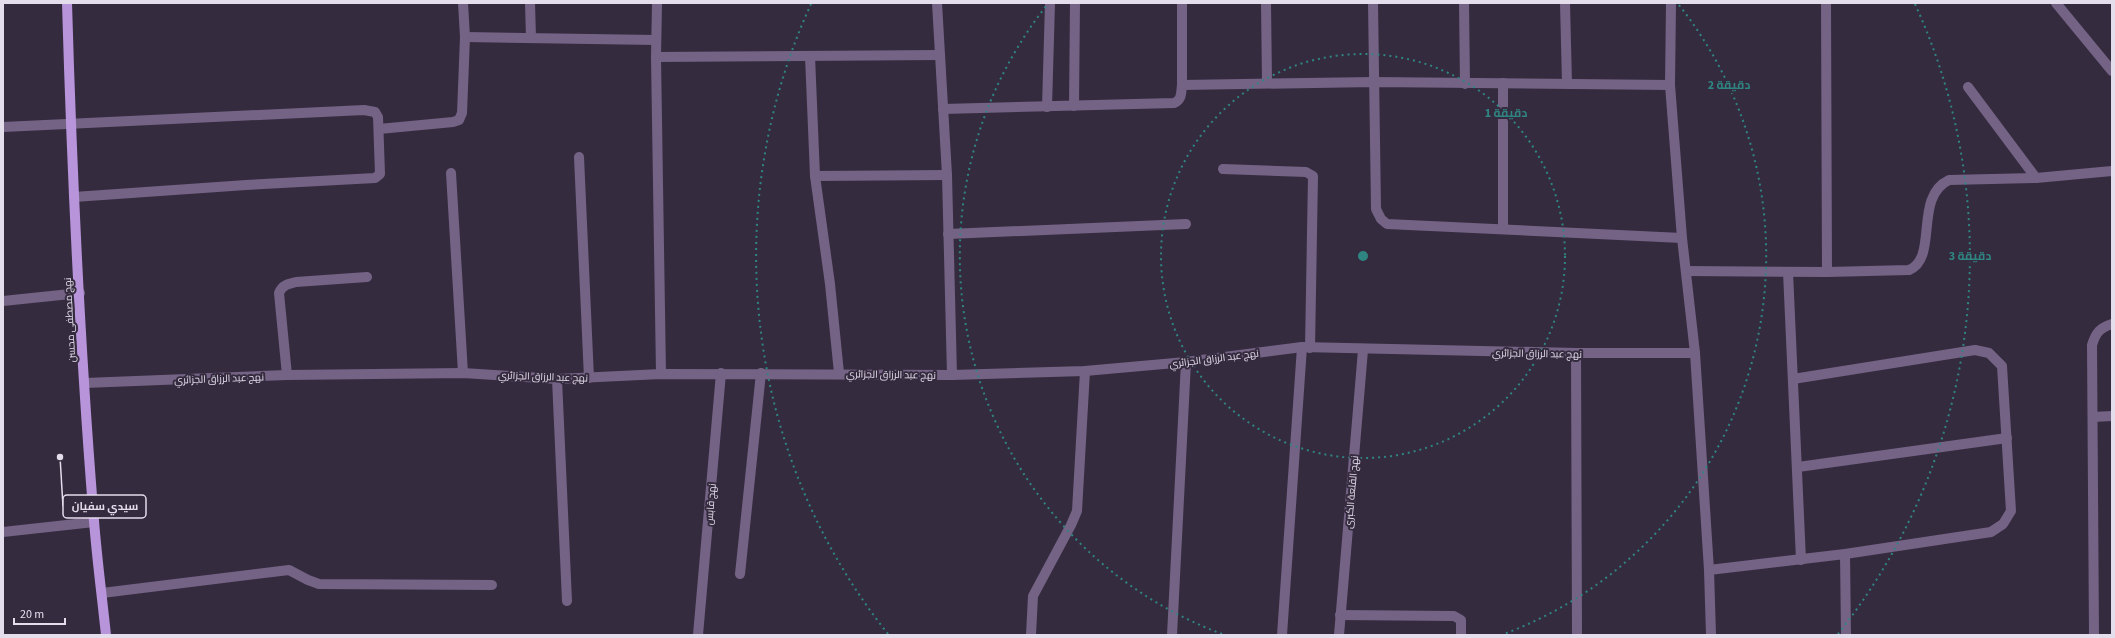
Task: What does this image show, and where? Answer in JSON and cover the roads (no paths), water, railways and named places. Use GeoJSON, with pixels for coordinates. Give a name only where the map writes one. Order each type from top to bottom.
{"type":"FeatureCollection","features":[{"type":"Feature","properties":{"kind":"main road","name":"نهج مصطفى محسن"},"geometry":{"type":"LineString","coordinates":[[68,3],[74,197],[85,384],[94,522],[106,635]]}},
{"type":"Feature","properties":{"kind":"street"},"geometry":{"type":"LineString","coordinates":[[379,129],[453,122],[459,120],[462,113],[465,37],[463,3]]}},
{"type":"Feature","properties":{"kind":"street"},"geometry":{"type":"LineString","coordinates":[[530,3],[531,38]]}},
{"type":"Feature","properties":{"kind":"street"},"geometry":{"type":"LineString","coordinates":[[658,3],[656,57],[661,374]]}},
{"type":"Feature","properties":{"kind":"street"},"geometry":{"type":"LineString","coordinates":[[937,3],[947,175],[952,375]]}},
{"type":"Feature","properties":{"kind":"street"},"geometry":{"type":"LineString","coordinates":[[1047,107],[1050,3]]}},
{"type":"Feature","properties":{"kind":"street"},"geometry":{"type":"LineString","coordinates":[[1074,106],[1075,3]]}},
{"type":"Feature","properties":{"kind":"street"},"geometry":{"type":"LineString","coordinates":[[943,109],[1174,103],[1181,97],[1182,85],[1182,3]]}},
{"type":"Feature","properties":{"kind":"street"},"geometry":{"type":"LineString","coordinates":[[1266,3],[1267,83]]}},
{"type":"Feature","properties":{"kind":"street"},"geometry":{"type":"LineString","coordinates":[[1373,3],[1376,209],[1381,219],[1386,224],[1504,228],[1682,238]]}},
{"type":"Feature","properties":{"kind":"street"},"geometry":{"type":"LineString","coordinates":[[1464,3],[1465,84]]}},
{"type":"Feature","properties":{"kind":"street"},"geometry":{"type":"LineString","coordinates":[[1565,3],[1567,83]]}},
{"type":"Feature","properties":{"kind":"street"},"geometry":{"type":"LineString","coordinates":[[1671,3],[1670,85],[1682,238],[1687,271],[1695,353],[1710,570],[1711,635]]}},
{"type":"Feature","properties":{"kind":"street"},"geometry":{"type":"LineString","coordinates":[[1826,3],[1827,272]]}},
{"type":"Feature","properties":{"kind":"street"},"geometry":{"type":"LineString","coordinates":[[2056,3],[2112,72]]}},
{"type":"Feature","properties":{"kind":"street"},"geometry":{"type":"LineString","coordinates":[[465,37],[656,40]]}},
{"type":"Feature","properties":{"kind":"street"},"geometry":{"type":"LineString","coordinates":[[656,57],[939,55]]}},
{"type":"Feature","properties":{"kind":"street"},"geometry":{"type":"LineString","coordinates":[[810,56],[815,176],[829,276],[839,373]]}},
{"type":"Feature","properties":{"kind":"street"},"geometry":{"type":"LineString","coordinates":[[1182,85],[1374,82],[1670,85]]}},
{"type":"Feature","properties":{"kind":"street"},"geometry":{"type":"LineString","coordinates":[[1503,83],[1504,228]]}},
{"type":"Feature","properties":{"kind":"street"},"geometry":{"type":"LineString","coordinates":[[1968,87],[2036,178]]}},
{"type":"Feature","properties":{"kind":"street"},"geometry":{"type":"LineString","coordinates":[[3,127],[364,110],[375,112],[378,117],[380,174],[375,178],[74,197]]}},
{"type":"Feature","properties":{"kind":"street"},"geometry":{"type":"LineString","coordinates":[[579,158],[588,378]]}},
{"type":"Feature","properties":{"kind":"street"},"geometry":{"type":"LineString","coordinates":[[1222,169],[1306,172],[1313,176],[1306,347],[1282,635]]}},
{"type":"Feature","properties":{"kind":"street"},"geometry":{"type":"LineString","coordinates":[[1687,271],[1827,272],[1909,270],[1915,267],[1922,258],[1931,198],[1939,186],[1949,180],[2036,178],[2112,171]]}},
{"type":"Feature","properties":{"kind":"street"},"geometry":{"type":"LineString","coordinates":[[451,172],[463,373]]}},
{"type":"Feature","properties":{"kind":"street"},"geometry":{"type":"LineString","coordinates":[[815,176],[947,175]]}},
{"type":"Feature","properties":{"kind":"street"},"geometry":{"type":"LineString","coordinates":[[948,234],[1186,224]]}},
{"type":"Feature","properties":{"kind":"street"},"geometry":{"type":"LineString","coordinates":[[1788,272],[1801,560]]}},
{"type":"Feature","properties":{"kind":"street"},"geometry":{"type":"LineString","coordinates":[[287,375],[279,294],[281,288],[285,285],[296,282],[367,277]]}},
{"type":"Feature","properties":{"kind":"street"},"geometry":{"type":"LineString","coordinates":[[3,301],[80,293]]}},
{"type":"Feature","properties":{"kind":"street"},"geometry":{"type":"LineString","coordinates":[[2094,635],[2092,345],[2095,334],[2102,328],[2112,324]]}},
{"type":"Feature","properties":{"kind":"street","name":"نهج عبد الرزاق الجزائري"},"geometry":{"type":"LineString","coordinates":[[85,384],[287,375],[463,373],[557,379],[721,373],[952,375],[1086,372],[1186,362],[1306,347],[1363,350],[1576,354],[1695,353]]}},
{"type":"Feature","properties":{"kind":"street","name":"نهج القلعة الكبرى"},"geometry":{"type":"LineString","coordinates":[[1339,635],[1363,350]]}},
{"type":"Feature","properties":{"kind":"street"},"geometry":{"type":"LineString","coordinates":[[1710,570],[1801,560],[1991,532],[2003,524],[2011,511],[2002,366],[1989,352],[1974,350],[1793,378]]}},
{"type":"Feature","properties":{"kind":"street"},"geometry":{"type":"LineString","coordinates":[[1576,354],[1577,635]]}},
{"type":"Feature","properties":{"kind":"street"},"geometry":{"type":"LineString","coordinates":[[1172,635],[1186,362]]}},
{"type":"Feature","properties":{"kind":"street"},"geometry":{"type":"LineString","coordinates":[[1031,635],[1033,596],[1077,511],[1086,372]]}},
{"type":"Feature","properties":{"kind":"street","name":"نهج قابس"},"geometry":{"type":"LineString","coordinates":[[698,635],[721,373]]}},
{"type":"Feature","properties":{"kind":"street"},"geometry":{"type":"LineString","coordinates":[[740,574],[761,373]]}},
{"type":"Feature","properties":{"kind":"street"},"geometry":{"type":"LineString","coordinates":[[557,379],[567,601]]}},
{"type":"Feature","properties":{"kind":"street"},"geometry":{"type":"LineString","coordinates":[[2093,417],[2112,416]]}},
{"type":"Feature","properties":{"kind":"street"},"geometry":{"type":"LineString","coordinates":[[1798,467],[2007,438]]}},
{"type":"Feature","properties":{"kind":"street"},"geometry":{"type":"LineString","coordinates":[[3,532],[94,522]]}},
{"type":"Feature","properties":{"kind":"street"},"geometry":{"type":"LineString","coordinates":[[1845,554],[1846,635]]}},
{"type":"Feature","properties":{"kind":"street"},"geometry":{"type":"LineString","coordinates":[[102,593],[289,570],[319,584],[492,585]]}},
{"type":"Feature","properties":{"kind":"street"},"geometry":{"type":"LineString","coordinates":[[1340,615],[1454,616],[1461,620],[1461,635]]}},
{"type":"Feature","properties":{"kind":"place","name":"سيدي سفيان"},"geometry":{"type":"Point","coordinates":[60,457]}}]}
